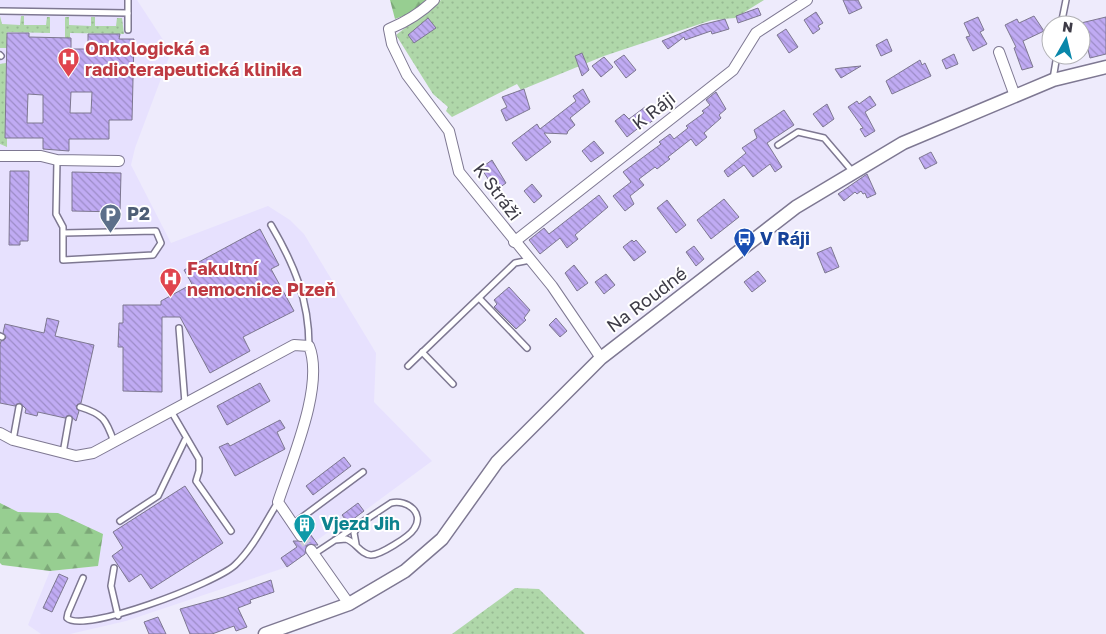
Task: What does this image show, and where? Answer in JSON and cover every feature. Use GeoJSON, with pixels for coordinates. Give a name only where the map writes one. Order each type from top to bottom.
{"type":"FeatureCollection","features":[{"type":"Feature","properties":{"kind":"street","name":"K Stráži"},"geometry":{"type":"LineString","coordinates":[[434,0],[426,8],[403,23],[389,28],[392,44],[407,75],[449,131],[459,172],[514,242],[552,286],[601,358]]}},
{"type":"Feature","properties":{"kind":"street","name":"K Ráji"},"geometry":{"type":"LineString","coordinates":[[514,242],[733,70],[756,33],[807,0]]}},
{"type":"Feature","properties":{"kind":"street"},"geometry":{"type":"LineString","coordinates":[[999,52],[1015,96]]}},
{"type":"Feature","properties":{"kind":"street","name":"Na Roudné"},"geometry":{"type":"LineString","coordinates":[[265,634],[350,604],[405,572],[442,540],[497,462],[601,358],[796,207],[902,143],[1053,80],[1106,67]]}},
{"type":"Feature","properties":{"kind":"street"},"geometry":{"type":"LineString","coordinates":[[0,156],[41,156],[57,160],[119,161]]}},
{"type":"Feature","properties":{"kind":"street"},"geometry":{"type":"LineString","coordinates":[[0,433],[13,440],[62,453],[76,456],[93,453],[294,345],[310,346],[314,358],[307,417],[278,502],[301,536]]}},
{"type":"Feature","properties":{"kind":"street"},"geometry":{"type":"LineString","coordinates":[[312,552],[350,604]]}},
{"type":"Feature","properties":{"kind":"lane"},"geometry":{"type":"LineString","coordinates":[[128,0],[128,30]]}},
{"type":"Feature","properties":{"kind":"lane"},"geometry":{"type":"LineString","coordinates":[[1063,15],[1066,0]]}},
{"type":"Feature","properties":{"kind":"lane"},"geometry":{"type":"LineString","coordinates":[[0,11],[128,13]]}},
{"type":"Feature","properties":{"kind":"lane"},"geometry":{"type":"LineString","coordinates":[[1053,80],[1055,65]]}},
{"type":"Feature","properties":{"kind":"lane"},"geometry":{"type":"LineString","coordinates":[[778,145],[798,132],[824,138],[853,172]]}},
{"type":"Feature","properties":{"kind":"lane"},"geometry":{"type":"LineString","coordinates":[[57,160],[56,214],[63,227],[63,232],[63,260],[153,255],[161,243],[156,230],[63,232]]}},
{"type":"Feature","properties":{"kind":"lane"},"geometry":{"type":"LineString","coordinates":[[271,226],[292,261],[303,292],[310,326],[310,346]]}},
{"type":"Feature","properties":{"kind":"lane"},"geometry":{"type":"LineString","coordinates":[[408,366],[515,263],[530,260]]}},
{"type":"Feature","properties":{"kind":"lane"},"geometry":{"type":"LineString","coordinates":[[479,298],[527,348]]}},
{"type":"Feature","properties":{"kind":"lane"},"geometry":{"type":"LineString","coordinates":[[180,328],[185,403]]}},
{"type":"Feature","properties":{"kind":"lane"},"geometry":{"type":"LineString","coordinates":[[422,352],[453,384]]}},
{"type":"Feature","properties":{"kind":"lane"},"geometry":{"type":"LineString","coordinates":[[13,440],[19,407]]}},
{"type":"Feature","properties":{"kind":"lane"},"geometry":{"type":"LineString","coordinates":[[80,407],[96,412],[103,417],[114,442]]}},
{"type":"Feature","properties":{"kind":"lane"},"geometry":{"type":"LineString","coordinates":[[171,411],[198,459],[199,470],[196,481],[231,531]]}},
{"type":"Feature","properties":{"kind":"lane"},"geometry":{"type":"LineString","coordinates":[[62,453],[69,419]]}},
{"type":"Feature","properties":{"kind":"lane"},"geometry":{"type":"LineString","coordinates":[[120,521],[158,496],[186,440]]}},
{"type":"Feature","properties":{"kind":"lane"},"geometry":{"type":"LineString","coordinates":[[292,524],[363,472]]}},
{"type":"Feature","properties":{"kind":"lane"},"geometry":{"type":"LineString","coordinates":[[312,552],[335,540],[397,501],[402,501],[412,507],[417,519],[413,530],[409,534],[377,554],[365,553],[346,539],[335,540]]}},
{"type":"Feature","properties":{"kind":"lane"},"geometry":{"type":"LineString","coordinates":[[83,578],[68,613],[67,618],[70,622],[79,625],[160,604],[202,586],[235,566],[254,542],[278,502]]}},
{"type":"Feature","properties":{"kind":"lane"},"geometry":{"type":"LineString","coordinates":[[356,545],[354,533],[360,523]]}},
{"type":"Feature","properties":{"kind":"lane"},"geometry":{"type":"LineString","coordinates":[[114,568],[111,586],[118,616]]}},
{"type":"Feature","properties":{"kind":"shaded area","name":"Fakultní nemocnice Plzeň"},"geometry":{"type":"Polygon","coordinates":[[[0,0],[137,0],[171,52],[135,148],[131,165],[171,243],[268,206],[290,220],[304,234],[376,353],[374,402],[432,461],[348,523],[345,520],[316,541],[318,545],[287,567],[126,621],[70,634],[41,634],[28,625],[50,571],[98,566],[58,513],[18,512],[0,503],[0,0]]]}},
{"type":"Feature","properties":{"kind":"green space"},"geometry":{"type":"Polygon","coordinates":[[[390,0],[427,0],[414,12],[395,19],[390,0]]]}},
{"type":"Feature","properties":{"kind":"green space"},"geometry":{"type":"Polygon","coordinates":[[[441,0],[764,0],[735,18],[712,20],[604,56],[521,90],[517,84],[452,117],[446,111],[448,107],[433,94],[396,35],[441,0]]]}},
{"type":"Feature","properties":{"kind":"green space"},"geometry":{"type":"Polygon","coordinates":[[[0,16],[2,24],[20,25],[21,16],[24,16],[24,25],[46,25],[47,17],[50,17],[50,33],[7,32],[7,48],[0,48],[0,16]]]}},
{"type":"Feature","properties":{"kind":"green space"},"geometry":{"type":"Polygon","coordinates":[[[65,17],[69,17],[69,25],[91,26],[91,17],[95,17],[95,26],[116,26],[117,18],[122,18],[124,34],[70,33],[70,38],[65,38],[65,17]]]}},
{"type":"Feature","properties":{"kind":"green space"},"geometry":{"type":"Polygon","coordinates":[[[6,63],[5,137],[7,138],[7,147],[0,144],[0,64],[6,63]]]}},
{"type":"Feature","properties":{"kind":"green space"},"geometry":{"type":"Polygon","coordinates":[[[0,503],[18,512],[58,513],[103,534],[98,566],[50,571],[2,565],[0,563],[0,503]]]}},
{"type":"Feature","properties":{"kind":"green space"},"geometry":{"type":"Polygon","coordinates":[[[515,588],[539,589],[585,634],[452,634],[515,588]]]}},
{"type":"Feature","properties":{"kind":"building"},"geometry":{"type":"Polygon","coordinates":[[[843,0],[858,0],[862,8],[849,14],[843,0]]]}},
{"type":"Feature","properties":{"kind":"building"},"geometry":{"type":"Polygon","coordinates":[[[758,8],[761,15],[738,23],[736,16],[758,8]]]}},
{"type":"Feature","properties":{"kind":"building"},"geometry":{"type":"Polygon","coordinates":[[[816,12],[823,23],[818,26],[820,29],[813,34],[804,20],[816,12]]]}},
{"type":"Feature","properties":{"kind":"building"},"geometry":{"type":"Polygon","coordinates":[[[1034,16],[1041,26],[1041,32],[1023,41],[1033,67],[1022,70],[1014,48],[1016,47],[1005,25],[1017,19],[1019,23],[1034,16]]]}},
{"type":"Feature","properties":{"kind":"building"},"geometry":{"type":"Polygon","coordinates":[[[978,17],[984,30],[980,32],[987,44],[973,51],[966,37],[970,36],[964,23],[978,17]]]}},
{"type":"Feature","properties":{"kind":"building"},"geometry":{"type":"Polygon","coordinates":[[[1106,17],[1106,54],[1091,58],[1091,21],[1106,17]]]}},
{"type":"Feature","properties":{"kind":"building"},"geometry":{"type":"Polygon","coordinates":[[[428,18],[436,28],[414,43],[408,35],[428,18]]]}},
{"type":"Feature","properties":{"kind":"building"},"geometry":{"type":"Polygon","coordinates":[[[725,19],[729,29],[712,34],[711,31],[685,40],[684,37],[668,49],[662,41],[701,25],[725,19]]]}},
{"type":"Feature","properties":{"kind":"building"},"geometry":{"type":"Polygon","coordinates":[[[786,29],[798,47],[789,53],[777,35],[786,29]]]}},
{"type":"Feature","properties":{"kind":"building","name":"Onkologická a radioterapeutická klinika"},"geometry":{"type":"Polygon","coordinates":[[[7,33],[29,33],[29,37],[71,38],[71,49],[88,49],[88,34],[120,34],[119,39],[134,39],[132,120],[109,120],[109,139],[69,139],[69,151],[43,149],[43,138],[5,138],[7,33]],[[71,92],[70,113],[91,113],[92,92],[71,92]],[[28,94],[27,123],[43,123],[43,95],[28,94]]]}},
{"type":"Feature","properties":{"kind":"building"},"geometry":{"type":"Polygon","coordinates":[[[887,39],[892,51],[881,56],[876,45],[887,39]]]}},
{"type":"Feature","properties":{"kind":"building"},"geometry":{"type":"Polygon","coordinates":[[[582,53],[589,70],[582,76],[575,56],[582,53]]]}},
{"type":"Feature","properties":{"kind":"building"},"geometry":{"type":"Polygon","coordinates":[[[954,54],[958,64],[946,69],[942,60],[954,54]]]}},
{"type":"Feature","properties":{"kind":"building"},"geometry":{"type":"Polygon","coordinates":[[[624,55],[636,70],[626,78],[614,62],[624,55]]]}},
{"type":"Feature","properties":{"kind":"building"},"geometry":{"type":"Polygon","coordinates":[[[604,57],[613,67],[601,77],[592,66],[604,57]]]}},
{"type":"Feature","properties":{"kind":"building"},"geometry":{"type":"Polygon","coordinates":[[[920,60],[922,65],[925,63],[931,76],[892,94],[886,81],[920,60]]]}},
{"type":"Feature","properties":{"kind":"building"},"geometry":{"type":"Polygon","coordinates":[[[861,66],[841,78],[835,69],[841,68],[861,66]]]}},
{"type":"Feature","properties":{"kind":"building"},"geometry":{"type":"Polygon","coordinates":[[[524,89],[530,109],[506,121],[501,110],[507,107],[502,97],[524,89]]]}},
{"type":"Feature","properties":{"kind":"building"},"geometry":{"type":"Polygon","coordinates":[[[583,89],[590,102],[570,118],[575,125],[567,134],[544,133],[551,142],[526,161],[512,143],[537,124],[540,129],[576,101],[573,96],[583,89]]]}},
{"type":"Feature","properties":{"kind":"building"},"geometry":{"type":"Polygon","coordinates":[[[716,92],[726,109],[719,115],[721,118],[704,133],[707,137],[696,146],[691,139],[668,157],[670,159],[657,169],[655,167],[639,179],[644,185],[630,196],[634,204],[625,211],[613,196],[631,182],[623,172],[661,144],[659,142],[670,134],[674,139],[688,128],[686,126],[704,113],[702,111],[710,105],[706,100],[716,92]]]}},
{"type":"Feature","properties":{"kind":"building"},"geometry":{"type":"Polygon","coordinates":[[[870,96],[876,105],[865,112],[875,131],[865,137],[860,129],[863,128],[848,107],[857,101],[859,104],[870,96]]]}},
{"type":"Feature","properties":{"kind":"building"},"geometry":{"type":"Polygon","coordinates":[[[827,104],[834,119],[823,127],[813,114],[827,104]]]}},
{"type":"Feature","properties":{"kind":"building"},"geometry":{"type":"Polygon","coordinates":[[[645,107],[655,119],[648,124],[646,122],[627,137],[615,121],[624,114],[629,119],[645,107]]]}},
{"type":"Feature","properties":{"kind":"building"},"geometry":{"type":"Polygon","coordinates":[[[784,110],[794,125],[767,143],[782,167],[775,172],[770,164],[753,177],[744,165],[728,177],[724,171],[746,153],[742,148],[757,138],[754,130],[784,110]]]}},
{"type":"Feature","properties":{"kind":"building"},"geometry":{"type":"Polygon","coordinates":[[[594,141],[604,153],[591,162],[582,151],[594,141]]]}},
{"type":"Feature","properties":{"kind":"building"},"geometry":{"type":"Polygon","coordinates":[[[931,152],[937,163],[925,169],[919,158],[931,152]]]}},
{"type":"Feature","properties":{"kind":"building"},"geometry":{"type":"Polygon","coordinates":[[[492,160],[506,183],[499,188],[498,185],[494,188],[481,168],[492,160]]]}},
{"type":"Feature","properties":{"kind":"building"},"geometry":{"type":"Polygon","coordinates":[[[10,171],[29,171],[28,241],[20,241],[20,245],[9,245],[10,171]]]}},
{"type":"Feature","properties":{"kind":"building"},"geometry":{"type":"Polygon","coordinates":[[[72,172],[121,173],[120,212],[72,211],[72,172]]]}},
{"type":"Feature","properties":{"kind":"building"},"geometry":{"type":"Polygon","coordinates":[[[867,174],[876,194],[867,198],[865,193],[863,194],[861,191],[857,194],[855,192],[844,201],[838,194],[867,174]]]}},
{"type":"Feature","properties":{"kind":"building"},"geometry":{"type":"Polygon","coordinates":[[[532,184],[542,196],[534,203],[524,191],[532,184]]]}},
{"type":"Feature","properties":{"kind":"building"},"geometry":{"type":"Polygon","coordinates":[[[599,195],[608,207],[575,235],[578,239],[567,248],[560,238],[540,254],[529,240],[544,228],[549,234],[599,195]]]}},
{"type":"Feature","properties":{"kind":"building"},"geometry":{"type":"Polygon","coordinates":[[[724,199],[739,217],[711,239],[697,220],[724,199]]]}},
{"type":"Feature","properties":{"kind":"building"},"geometry":{"type":"Polygon","coordinates":[[[667,200],[686,225],[676,233],[657,208],[667,200]]]}},
{"type":"Feature","properties":{"kind":"building"},"geometry":{"type":"Polygon","coordinates":[[[260,229],[279,265],[271,269],[294,311],[243,337],[250,351],[210,373],[180,317],[162,317],[162,392],[123,391],[123,347],[118,347],[119,323],[123,323],[123,305],[161,305],[161,301],[192,284],[184,270],[260,229]]]}},
{"type":"Feature","properties":{"kind":"building"},"geometry":{"type":"Polygon","coordinates":[[[632,240],[634,242],[636,240],[646,252],[634,261],[623,247],[632,240]]]}},
{"type":"Feature","properties":{"kind":"building"},"geometry":{"type":"Polygon","coordinates":[[[694,246],[704,259],[696,266],[686,252],[694,246]]]}},
{"type":"Feature","properties":{"kind":"building"},"geometry":{"type":"Polygon","coordinates":[[[831,247],[839,267],[825,273],[817,253],[831,247]]]}},
{"type":"Feature","properties":{"kind":"building"},"geometry":{"type":"Polygon","coordinates":[[[574,265],[588,283],[577,291],[565,273],[574,265]]]}},
{"type":"Feature","properties":{"kind":"building"},"geometry":{"type":"Polygon","coordinates":[[[758,271],[766,281],[752,292],[744,282],[758,271]]]}},
{"type":"Feature","properties":{"kind":"building"},"geometry":{"type":"Polygon","coordinates":[[[606,274],[615,285],[604,294],[595,282],[606,274]]]}},
{"type":"Feature","properties":{"kind":"building"},"geometry":{"type":"Polygon","coordinates":[[[509,287],[530,310],[524,318],[526,320],[516,329],[494,307],[497,304],[494,300],[509,287]]]}},
{"type":"Feature","properties":{"kind":"building"},"geometry":{"type":"Polygon","coordinates":[[[47,318],[59,321],[55,336],[94,345],[81,403],[76,406],[79,411],[76,421],[69,415],[65,418],[38,412],[37,416],[25,413],[26,409],[20,403],[15,406],[0,403],[0,345],[1,341],[6,338],[3,333],[5,324],[44,333],[47,318]]]}},
{"type":"Feature","properties":{"kind":"building"},"geometry":{"type":"Polygon","coordinates":[[[556,318],[567,331],[560,337],[549,325],[556,318]]]}},
{"type":"Feature","properties":{"kind":"building"},"geometry":{"type":"Polygon","coordinates":[[[260,383],[270,401],[227,425],[217,406],[260,383]]]}},
{"type":"Feature","properties":{"kind":"building"},"geometry":{"type":"Polygon","coordinates":[[[280,420],[285,428],[277,432],[285,449],[235,476],[219,447],[228,443],[230,446],[280,420]]]}},
{"type":"Feature","properties":{"kind":"building"},"geometry":{"type":"Polygon","coordinates":[[[344,457],[351,466],[313,495],[306,486],[344,457]]]}},
{"type":"Feature","properties":{"kind":"building"},"geometry":{"type":"Polygon","coordinates":[[[185,486],[223,543],[151,589],[141,574],[129,582],[112,556],[123,548],[113,532],[185,486]]]}},
{"type":"Feature","properties":{"kind":"building"},"geometry":{"type":"Polygon","coordinates":[[[358,503],[364,511],[348,523],[342,515],[358,503]]]}},
{"type":"Feature","properties":{"kind":"building"},"geometry":{"type":"Polygon","coordinates":[[[308,531],[318,545],[307,545],[305,554],[287,567],[281,558],[297,547],[293,541],[305,541],[308,531]]]}},
{"type":"Feature","properties":{"kind":"building"},"geometry":{"type":"Polygon","coordinates":[[[59,574],[68,578],[52,612],[43,608],[59,574]]]}},
{"type":"Feature","properties":{"kind":"building"},"geometry":{"type":"Polygon","coordinates":[[[271,580],[274,592],[250,600],[251,603],[238,608],[247,627],[236,631],[234,626],[212,634],[190,634],[180,609],[224,597],[271,580]]]}},
{"type":"Feature","properties":{"kind":"building"},"geometry":{"type":"Polygon","coordinates":[[[158,617],[166,634],[149,634],[144,622],[158,617]]]}},
{"type":"Feature","properties":{"kind":"tunnel"},"geometry":{"type":"LineString","coordinates":[[301,536],[311,550]]}},
{"type":"Feature","properties":{"kind":"place","name":"Onkologická a radioterapeutická klinika"},"geometry":{"type":"Point","coordinates":[69,78]}},
{"type":"Feature","properties":{"kind":"place","name":"P2"},"geometry":{"type":"Point","coordinates":[111,233]}},
{"type":"Feature","properties":{"kind":"place","name":"V Ráji"},"geometry":{"type":"Point","coordinates":[744,258]}},
{"type":"Feature","properties":{"kind":"place","name":"Fakultní nemocnice Plzeň"},"geometry":{"type":"Point","coordinates":[171,298]}},
{"type":"Feature","properties":{"kind":"place","name":"Vjezd Jih"},"geometry":{"type":"Point","coordinates":[305,543]}}]}
